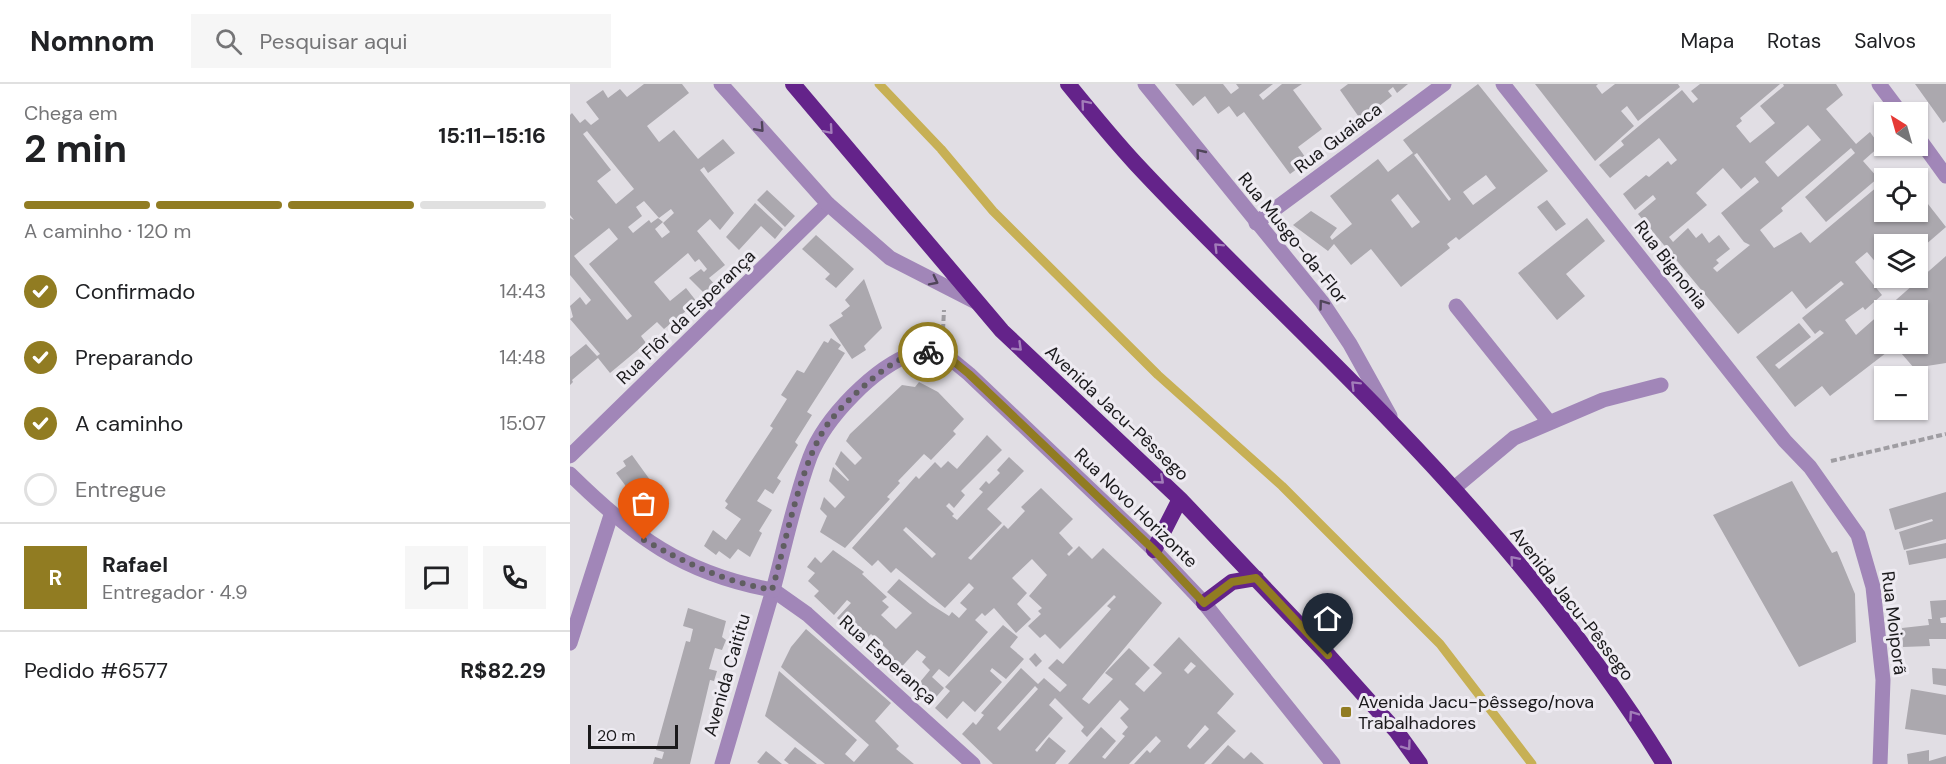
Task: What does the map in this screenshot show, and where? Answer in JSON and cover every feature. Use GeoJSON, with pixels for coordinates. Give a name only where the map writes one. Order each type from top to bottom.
{"type":"FeatureCollection","features":[{"type":"Feature","properties":{"kind":"highway","name":"Avenida Jacu-Pêssego"},"geometry":{"type":"LineString","coordinates":[[793,84],[1002,332],[1180,499],[1397,732],[1420,764]]}},
{"type":"Feature","properties":{"kind":"highway","name":"Avenida Jacu-Pêssego"},"geometry":{"type":"LineString","coordinates":[[1068,84],[1135,163],[1396,427],[1453,489],[1540,591],[1635,717],[1664,764]]}},
{"type":"Feature","properties":{"kind":"highway"},"geometry":{"type":"LineString","coordinates":[[1154,550],[1180,499]]}},
{"type":"Feature","properties":{"kind":"highway"},"geometry":{"type":"LineString","coordinates":[[1204,603],[1232,582],[1256,578]]}},
{"type":"Feature","properties":{"kind":"street"},"geometry":{"type":"LineString","coordinates":[[721,84],[828,204],[890,258],[979,304]]}},
{"type":"Feature","properties":{"kind":"street","name":"Rua Musgo-da-Flor"},"geometry":{"type":"LineString","coordinates":[[1145,84],[1322,302],[1350,345],[1396,427]]}},
{"type":"Feature","properties":{"kind":"street","name":"Rua Guaiaca"},"geometry":{"type":"LineString","coordinates":[[1256,223],[1444,84]]}},
{"type":"Feature","properties":{"kind":"street","name":"Rua Bignonia"},"geometry":{"type":"LineString","coordinates":[[1503,84],[1785,441],[1810,467]]}},
{"type":"Feature","properties":{"kind":"street"},"geometry":{"type":"LineString","coordinates":[[1879,84],[1892,102]]}},
{"type":"Feature","properties":{"kind":"street"},"geometry":{"type":"LineString","coordinates":[[1928,151],[1945,173]]}},
{"type":"Feature","properties":{"kind":"street","name":"Rua Flôr da Esperança"},"geometry":{"type":"LineString","coordinates":[[570,456],[828,204]]}},
{"type":"Feature","properties":{"kind":"street"},"geometry":{"type":"LineString","coordinates":[[1456,306],[1549,422]]}},
{"type":"Feature","properties":{"kind":"street","name":"Rua Novo Horizonte"},"geometry":{"type":"LineString","coordinates":[[941,351],[969,374],[1154,550],[1204,603],[1333,764]]}},
{"type":"Feature","properties":{"kind":"street","name":"Avenida Caititu"},"geometry":{"type":"LineString","coordinates":[[722,764],[810,456],[829,422],[861,389],[888,366],[916,352],[941,351]]}},
{"type":"Feature","properties":{"kind":"street"},"geometry":{"type":"LineString","coordinates":[[1453,489],[1514,438],[1604,400],[1661,386]]}},
{"type":"Feature","properties":{"kind":"street","name":"Rua Moiporã"},"geometry":{"type":"LineString","coordinates":[[1810,467],[1858,535],[1873,587],[1883,680],[1880,764]]}},
{"type":"Feature","properties":{"kind":"street"},"geometry":{"type":"LineString","coordinates":[[570,474],[611,515],[644,540],[694,568],[739,584],[772,590]]}},
{"type":"Feature","properties":{"kind":"street"},"geometry":{"type":"LineString","coordinates":[[570,643],[611,515]]}},
{"type":"Feature","properties":{"kind":"street","name":"Rua Esperança"},"geometry":{"type":"LineString","coordinates":[[772,590],[807,614],[973,764]]}},
{"type":"Feature","properties":{"kind":"path"},"geometry":{"type":"LineString","coordinates":[[941,351],[945,286]]}},
{"type":"Feature","properties":{"kind":"path"},"geometry":{"type":"LineString","coordinates":[[1810,467],[1946,434]]}},
{"type":"Feature","properties":{"kind":"building"},"geometry":{"type":"Polygon","coordinates":[[[644,84],[682,84],[689,93],[647,126],[659,142],[674,130],[698,159],[723,139],[735,153],[708,173],[704,167],[700,170],[734,213],[720,230],[710,219],[697,231],[725,265],[709,278],[716,286],[706,295],[689,278],[701,269],[704,272],[707,269],[699,259],[695,262],[688,253],[654,282],[670,301],[686,288],[697,302],[664,329],[657,322],[641,336],[646,343],[610,373],[598,358],[572,380],[570,385],[570,357],[586,344],[597,356],[600,354],[570,319],[573,317],[570,306],[580,297],[586,305],[591,300],[570,275],[570,218],[574,220],[570,215],[570,115],[572,113],[580,123],[585,119],[591,125],[599,119],[586,102],[603,90],[608,98],[620,89],[627,97],[644,84]],[[587,131],[583,134],[611,170],[597,181],[616,204],[634,189],[587,131]],[[644,201],[636,207],[642,216],[628,227],[633,233],[649,220],[651,223],[658,218],[663,222],[655,229],[662,238],[670,232],[663,223],[674,213],[671,209],[659,218],[644,201]],[[609,228],[574,256],[627,320],[632,316],[589,264],[618,239],[609,228]]]}},
{"type":"Feature","properties":{"kind":"building"},"geometry":{"type":"Polygon","coordinates":[[[1175,84],[1223,84],[1231,94],[1239,88],[1236,84],[1273,84],[1259,95],[1263,100],[1282,84],[1302,84],[1293,90],[1322,129],[1298,147],[1308,161],[1290,174],[1244,112],[1237,117],[1229,106],[1218,114],[1205,96],[1193,106],[1175,84]]]}},
{"type":"Feature","properties":{"kind":"building"},"geometry":{"type":"Polygon","coordinates":[[[1348,84],[1408,84],[1397,93],[1393,87],[1388,91],[1392,96],[1361,120],[1340,90],[1348,84]]]}},
{"type":"Feature","properties":{"kind":"building"},"geometry":{"type":"Polygon","coordinates":[[[1478,84],[1548,171],[1459,240],[1456,237],[1447,244],[1450,248],[1401,287],[1371,249],[1351,265],[1334,244],[1328,251],[1293,225],[1311,211],[1337,228],[1330,237],[1332,240],[1352,224],[1330,196],[1378,159],[1388,172],[1413,153],[1403,140],[1478,84]],[[1417,153],[1414,155],[1449,201],[1451,199],[1417,153]],[[1486,175],[1463,192],[1473,205],[1496,188],[1486,175]],[[1398,194],[1391,200],[1412,228],[1420,222],[1398,194]]]}},
{"type":"Feature","properties":{"kind":"building"},"geometry":{"type":"Polygon","coordinates":[[[1535,84],[1598,84],[1596,86],[1602,94],[1615,84],[1678,84],[1680,87],[1638,121],[1627,106],[1621,111],[1634,126],[1595,161],[1535,84]]]}},
{"type":"Feature","properties":{"kind":"building"},"geometry":{"type":"Polygon","coordinates":[[[1700,84],[1780,84],[1740,118],[1742,121],[1736,126],[1750,143],[1775,123],[1760,106],[1784,86],[1783,84],[1836,84],[1843,95],[1826,109],[1856,144],[1870,132],[1874,138],[1874,151],[1863,161],[1874,173],[1874,181],[1826,222],[1805,197],[1855,153],[1851,148],[1781,208],[1783,211],[1760,230],[1774,248],[1801,232],[1810,243],[1874,189],[1874,222],[1928,222],[1928,204],[1946,227],[1928,243],[1928,234],[1874,234],[1874,260],[1867,252],[1855,262],[1882,295],[1865,310],[1863,307],[1845,320],[1856,335],[1874,319],[1874,354],[1885,354],[1830,396],[1822,386],[1795,407],[1756,357],[1799,323],[1811,337],[1775,365],[1779,369],[1824,333],[1820,330],[1815,334],[1802,318],[1844,284],[1841,281],[1806,309],[1792,291],[1738,334],[1638,214],[1656,199],[1653,195],[1635,210],[1623,194],[1668,161],[1671,165],[1677,160],[1659,138],[1610,178],[1599,165],[1624,145],[1621,141],[1682,90],[1693,103],[1698,99],[1691,91],[1700,84]],[[1808,125],[1765,162],[1778,177],[1821,140],[1808,125]],[[1723,168],[1696,193],[1707,205],[1669,237],[1673,242],[1688,228],[1696,238],[1702,233],[1709,243],[1719,235],[1730,249],[1716,260],[1719,263],[1713,268],[1717,272],[1750,245],[1744,242],[1721,213],[1759,182],[1755,177],[1741,189],[1723,168]]]}},
{"type":"Feature","properties":{"kind":"building"},"geometry":{"type":"Polygon","coordinates":[[[1915,84],[1946,84],[1946,121],[1943,123],[1915,84]]]}},
{"type":"Feature","properties":{"kind":"building"},"geometry":{"type":"Polygon","coordinates":[[[767,190],[795,216],[785,227],[757,200],[767,190]]]}},
{"type":"Feature","properties":{"kind":"building"},"geometry":{"type":"Polygon","coordinates":[[[1547,200],[1566,224],[1556,231],[1537,207],[1547,200]]]}},
{"type":"Feature","properties":{"kind":"building"},"geometry":{"type":"Polygon","coordinates":[[[755,203],[783,229],[775,239],[761,226],[739,250],[726,237],[755,203]]]}},
{"type":"Feature","properties":{"kind":"building"},"geometry":{"type":"Polygon","coordinates":[[[1587,218],[1605,241],[1566,274],[1585,296],[1557,320],[1518,273],[1587,218]]]}},
{"type":"Feature","properties":{"kind":"building"},"geometry":{"type":"Polygon","coordinates":[[[816,235],[854,269],[836,288],[825,279],[830,274],[802,249],[816,235]]]}},
{"type":"Feature","properties":{"kind":"building"},"geometry":{"type":"Polygon","coordinates":[[[1946,256],[1946,363],[1912,366],[1902,354],[1928,354],[1928,300],[1895,300],[1909,288],[1928,288],[1928,272],[1946,256]]]}},
{"type":"Feature","properties":{"kind":"building"},"geometry":{"type":"Polygon","coordinates":[[[864,279],[882,328],[864,346],[866,350],[852,359],[829,325],[843,316],[841,313],[850,306],[845,300],[864,279]]]}},
{"type":"Feature","properties":{"kind":"building"},"geometry":{"type":"Polygon","coordinates":[[[831,338],[841,345],[838,349],[845,353],[807,412],[812,415],[795,442],[798,445],[777,478],[781,481],[773,494],[765,489],[757,501],[772,510],[759,531],[762,533],[750,557],[738,549],[730,559],[719,551],[716,555],[704,546],[713,530],[726,540],[741,519],[725,508],[728,504],[725,501],[773,428],[770,426],[787,399],[781,395],[797,370],[804,373],[824,341],[828,343],[831,338]]]}},
{"type":"Feature","properties":{"kind":"building"},"geometry":{"type":"Polygon","coordinates":[[[919,382],[938,392],[964,419],[953,431],[956,434],[931,460],[924,454],[898,481],[900,483],[887,497],[890,499],[845,548],[820,532],[827,516],[820,509],[824,497],[835,508],[845,497],[829,481],[833,467],[848,481],[835,464],[841,451],[855,465],[862,458],[846,441],[850,434],[902,385],[915,387],[919,382]]]}},
{"type":"Feature","properties":{"kind":"building"},"geometry":{"type":"Polygon","coordinates":[[[987,435],[1002,450],[961,491],[965,495],[954,508],[949,503],[946,506],[957,520],[983,492],[979,489],[986,481],[989,484],[1000,473],[997,470],[1009,457],[1024,471],[987,509],[1002,523],[968,558],[971,560],[1004,525],[1008,529],[1025,511],[1021,507],[1041,488],[1073,519],[1059,533],[1073,548],[1067,554],[1069,556],[1079,546],[1092,559],[1103,548],[1162,603],[1082,699],[1089,704],[1113,679],[1105,673],[1129,648],[1150,668],[1135,684],[1144,692],[1162,673],[1153,665],[1179,637],[1234,694],[1217,713],[1236,731],[1204,764],[1134,764],[1147,750],[1150,753],[1161,741],[1156,736],[1129,764],[1068,764],[1101,727],[1116,741],[1102,757],[1105,759],[1125,736],[1122,734],[1128,727],[1120,718],[1129,709],[1120,700],[1087,737],[1081,731],[1084,727],[1055,698],[1049,705],[1063,718],[1035,750],[1037,752],[1049,737],[1066,751],[1055,764],[993,764],[962,734],[973,722],[976,725],[984,715],[981,713],[1021,668],[1038,684],[1044,678],[1060,692],[1067,685],[1048,668],[1057,659],[1063,664],[1111,609],[1107,606],[1116,597],[1114,595],[1060,649],[1045,634],[1040,638],[1028,626],[1041,614],[1038,611],[1042,608],[1029,596],[1047,575],[1032,559],[1012,578],[1027,593],[1017,604],[1031,619],[1016,633],[994,608],[985,616],[982,613],[975,620],[988,632],[949,677],[939,669],[932,677],[944,688],[931,703],[915,688],[930,670],[922,662],[926,657],[917,650],[896,673],[881,659],[889,651],[871,634],[863,642],[837,618],[851,603],[847,600],[834,615],[814,596],[819,591],[808,581],[815,573],[807,567],[815,557],[821,563],[833,550],[864,572],[862,574],[887,597],[882,601],[889,607],[881,615],[896,629],[912,613],[887,592],[899,579],[930,604],[949,616],[952,612],[959,618],[967,609],[960,603],[974,588],[969,583],[945,608],[896,568],[891,573],[878,560],[872,566],[852,548],[916,476],[919,479],[935,462],[941,468],[948,461],[957,469],[987,435]],[[906,527],[903,530],[932,558],[936,554],[906,527]],[[1191,662],[1184,670],[1188,674],[1196,666],[1191,662]],[[1035,686],[997,728],[1000,731],[1038,689],[1035,686]],[[1205,725],[1187,746],[1190,749],[1209,729],[1205,725]]]}},
{"type":"Feature","properties":{"kind":"building"},"geometry":{"type":"Polygon","coordinates":[[[632,455],[658,491],[640,505],[616,473],[626,466],[623,461],[632,455]]]}},
{"type":"Feature","properties":{"kind":"building"},"geometry":{"type":"Polygon","coordinates":[[[1792,481],[1832,553],[1837,551],[1855,594],[1856,642],[1799,667],[1713,515],[1792,481]]]}},
{"type":"Feature","properties":{"kind":"building"},"geometry":{"type":"Polygon","coordinates":[[[1946,492],[1946,539],[1904,550],[1899,532],[1933,521],[1932,519],[1895,530],[1889,509],[1946,492]]]}},
{"type":"Feature","properties":{"kind":"building"},"geometry":{"type":"Polygon","coordinates":[[[1946,543],[1946,558],[1909,565],[1906,551],[1946,543]]]}},
{"type":"Feature","properties":{"kind":"building"},"geometry":{"type":"Polygon","coordinates":[[[1946,600],[1946,617],[1940,618],[1941,623],[1946,623],[1946,639],[1929,639],[1930,646],[1903,647],[1902,628],[1929,625],[1928,619],[1932,619],[1930,601],[1946,600]]]}},
{"type":"Feature","properties":{"kind":"building"},"geometry":{"type":"Polygon","coordinates":[[[688,608],[726,621],[722,637],[726,640],[722,650],[715,648],[709,669],[717,671],[714,681],[710,680],[690,764],[653,764],[655,757],[662,759],[664,752],[656,750],[686,641],[690,642],[693,629],[683,626],[688,608]]]}},
{"type":"Feature","properties":{"kind":"building"},"geometry":{"type":"Polygon","coordinates":[[[1003,625],[1018,637],[1010,647],[1024,659],[1006,679],[992,668],[990,671],[1002,682],[975,712],[963,701],[947,719],[935,708],[950,691],[945,687],[1003,625]]]}},
{"type":"Feature","properties":{"kind":"building"},"geometry":{"type":"Polygon","coordinates":[[[806,629],[891,703],[875,721],[899,746],[896,749],[914,764],[825,764],[765,716],[779,671],[857,740],[845,754],[854,762],[869,745],[781,667],[791,647],[806,629]]]}},
{"type":"Feature","properties":{"kind":"building"},"geometry":{"type":"Polygon","coordinates":[[[1035,653],[1042,661],[1036,667],[1029,659],[1035,653]]]}},
{"type":"Feature","properties":{"kind":"building"},"geometry":{"type":"Polygon","coordinates":[[[1932,668],[1946,669],[1946,686],[1933,684],[1932,668]]]}},
{"type":"Feature","properties":{"kind":"building"},"geometry":{"type":"Polygon","coordinates":[[[1911,689],[1946,695],[1946,735],[1905,729],[1911,689]]]}},
{"type":"Feature","properties":{"kind":"building"},"geometry":{"type":"Polygon","coordinates":[[[1228,745],[1244,759],[1251,752],[1264,764],[1211,764],[1228,745]]]}},
{"type":"Feature","properties":{"kind":"building"},"geometry":{"type":"Polygon","coordinates":[[[795,747],[817,764],[789,764],[784,760],[795,747]]]}},
{"type":"Feature","properties":{"kind":"building"},"geometry":{"type":"Polygon","coordinates":[[[1929,750],[1929,761],[1946,756],[1946,764],[1908,764],[1907,754],[1929,750]]]}},
{"type":"Feature","properties":{"kind":"building"},"geometry":{"type":"Polygon","coordinates":[[[766,751],[782,764],[757,762],[766,751]]]}},
{"type":"Feature","properties":{"kind":"waterway"},"geometry":{"type":"LineString","coordinates":[[879,84],[941,149],[993,211],[1158,375],[1282,486],[1440,644],[1532,764]]}},
{"type":"Feature","properties":{"kind":"way so far"},"geometry":{"type":"LineString","coordinates":[[644,540],[694,568],[739,584],[772,590],[810,456],[829,422],[861,389],[888,366],[916,352],[928,352]]}},
{"type":"Feature","properties":{"kind":"place","name":"Avenida Jacu-pêssego/nova Trabalhadores"},"geometry":{"type":"Point","coordinates":[1346,712]}},
{"type":"Feature","properties":{"kind":"route"},"geometry":{"type":"LineString","coordinates":[[928,352],[941,351],[969,374],[1154,550],[1204,603],[1232,582],[1256,578],[1328,655]]}}]}
